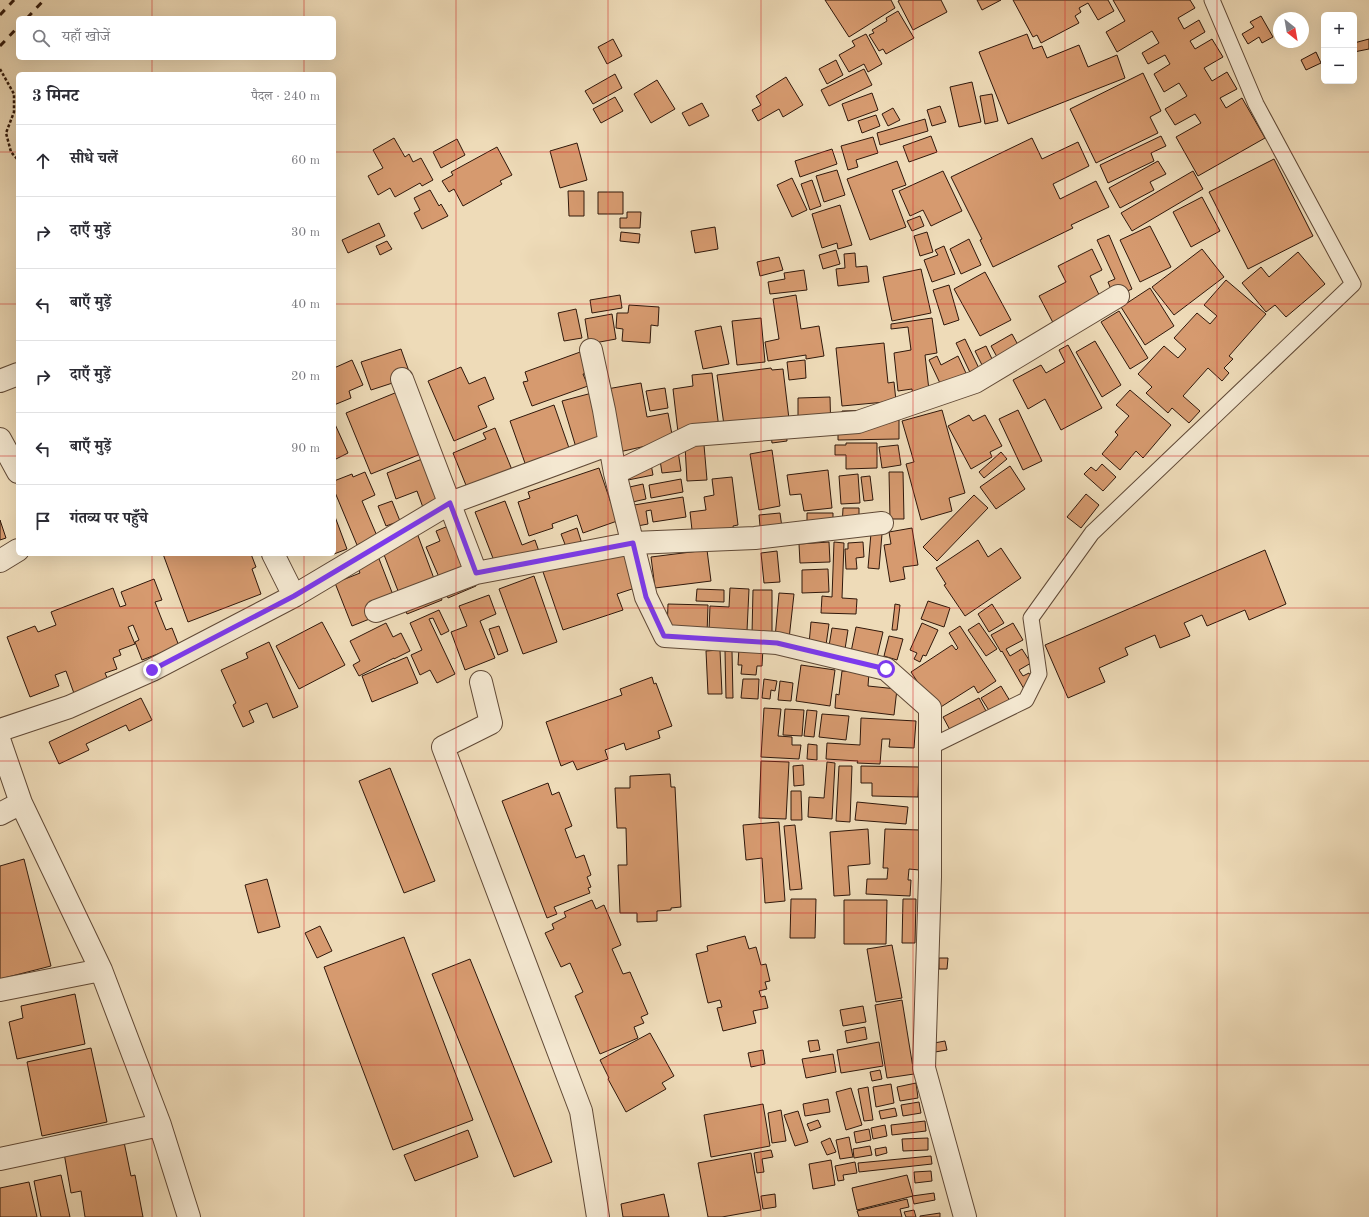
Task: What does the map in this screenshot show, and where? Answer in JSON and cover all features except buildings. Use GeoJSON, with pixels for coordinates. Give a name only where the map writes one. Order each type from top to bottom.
{"type":"FeatureCollection","features":[{"type":"Feature","properties":{"kind":"street"},"geometry":{"type":"LineString","coordinates":[[615,473],[693,436],[858,422],[975,382],[1118,296]]}},
{"type":"Feature","properties":{"kind":"street"},"geometry":{"type":"LineString","coordinates":[[591,350],[615,473],[646,597],[664,636],[777,643],[886,669],[930,708],[930,877],[924,1068],[965,1217]]}},
{"type":"Feature","properties":{"kind":"street"},"geometry":{"type":"LineString","coordinates":[[0,381],[16,375]]}},
{"type":"Feature","properties":{"kind":"street"},"geometry":{"type":"LineString","coordinates":[[402,379],[476,573]]}},
{"type":"Feature","properties":{"kind":"street"},"geometry":{"type":"LineString","coordinates":[[0,439],[16,468]]}},
{"type":"Feature","properties":{"kind":"street"},"geometry":{"type":"LineString","coordinates":[[0,730],[69,707],[152,670],[294,596],[450,503],[610,444]]}},
{"type":"Feature","properties":{"kind":"street"},"geometry":{"type":"LineString","coordinates":[[376,611],[476,573],[633,543],[755,538],[882,524]]}},
{"type":"Feature","properties":{"kind":"street"},"geometry":{"type":"LineString","coordinates":[[0,560],[16,551]]}},
{"type":"Feature","properties":{"kind":"street"},"geometry":{"type":"LineString","coordinates":[[274,556],[294,596]]}},
{"type":"Feature","properties":{"kind":"street"},"geometry":{"type":"LineString","coordinates":[[481,682],[491,723],[444,747],[581,1111],[598,1217]]}},
{"type":"Feature","properties":{"kind":"street"},"geometry":{"type":"LineString","coordinates":[[0,742],[21,803],[101,970],[160,1125],[189,1217]]}},
{"type":"Feature","properties":{"kind":"street"},"geometry":{"type":"LineString","coordinates":[[0,814],[21,803]]}},
{"type":"Feature","properties":{"kind":"street"},"geometry":{"type":"LineString","coordinates":[[0,990],[101,970]]}},
{"type":"Feature","properties":{"kind":"street"},"geometry":{"type":"LineString","coordinates":[[0,1160],[160,1125]]}},
{"type":"Feature","properties":{"kind":"lane"},"geometry":{"type":"LineString","coordinates":[[930,747],[1026,700],[1039,674],[1031,618],[1092,533],[1353,284],[1256,104],[1212,0]]}},
{"type":"Feature","properties":{"kind":"path"},"geometry":{"type":"LineString","coordinates":[[0,68],[14,94],[14,112],[6,133],[12,152],[16,157]]}},
{"type":"Feature","properties":{"kind":"railway"},"geometry":{"type":"LineString","coordinates":[[0,15],[14,0]]}},
{"type":"Feature","properties":{"kind":"railway"},"geometry":{"type":"LineString","coordinates":[[29,16],[44,0]]}},
{"type":"Feature","properties":{"kind":"railway"},"geometry":{"type":"LineString","coordinates":[[0,46],[16,29]]}},
{"type":"Feature","properties":{"kind":"route"},"geometry":{"type":"LineString","coordinates":[[152,670],[294,596],[450,503],[476,573],[633,543],[646,597],[664,636],[777,643],[886,669]]}}]}
